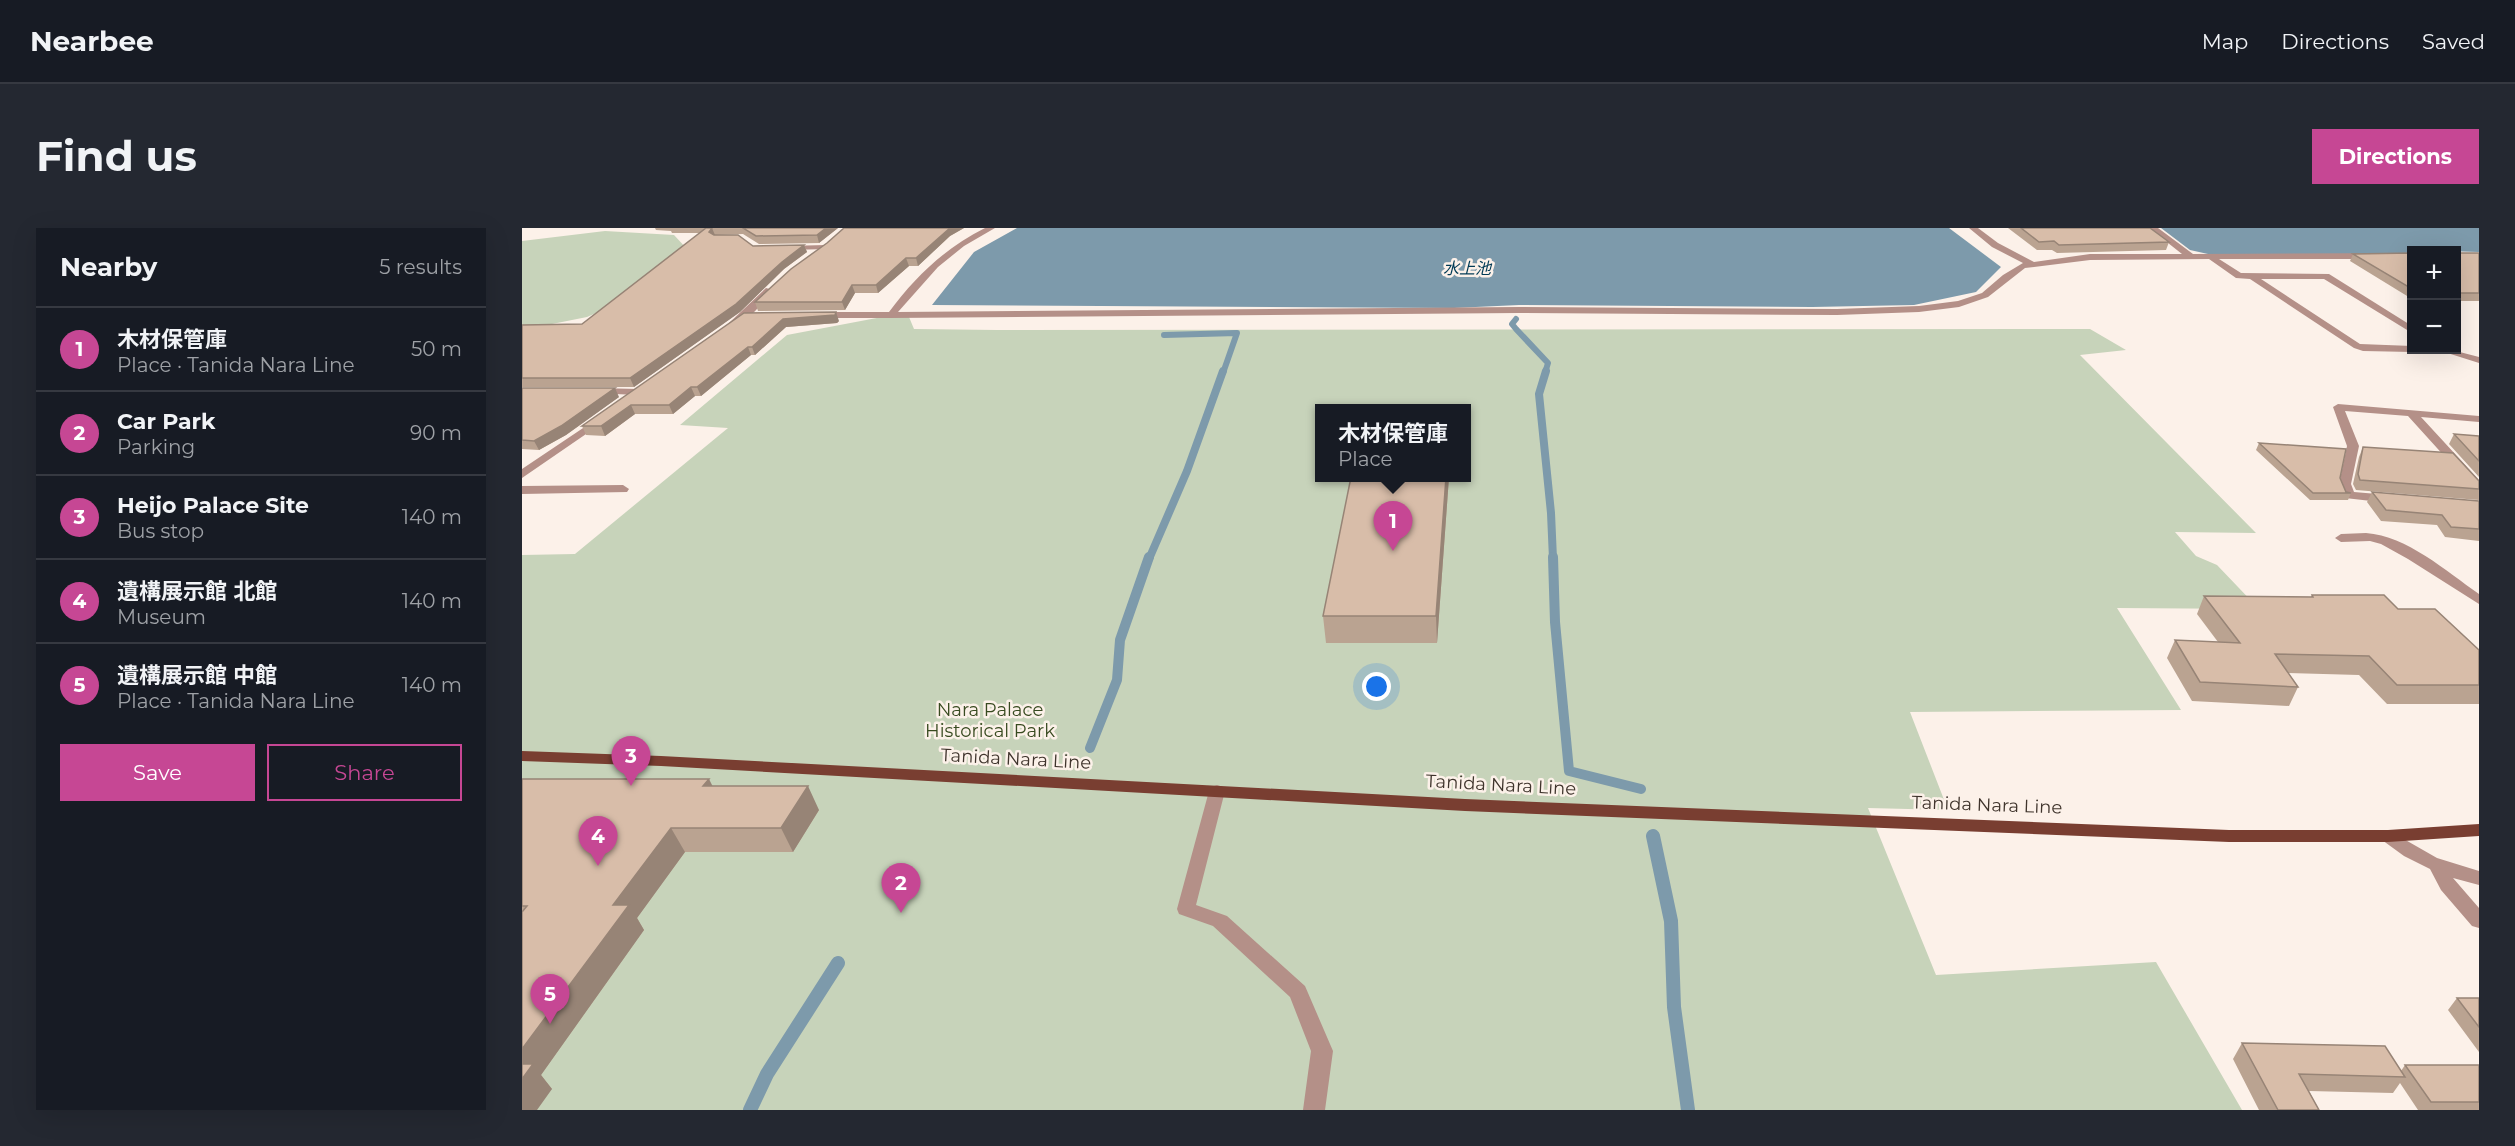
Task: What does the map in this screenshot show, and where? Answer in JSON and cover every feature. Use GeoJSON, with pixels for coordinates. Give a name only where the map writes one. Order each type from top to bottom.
{"type":"FeatureCollection","features":[{"type":"Feature","properties":{"kind":"main road","name":"Tanida Nara Line"},"geometry":{"type":"LineString","coordinates":[[522,756],[661,760],[1465,805],[2205,835],[2388,836],[2479,830]]}},
{"type":"Feature","properties":{"kind":"street"},"geometry":{"type":"LineString","coordinates":[[891,315],[910,288],[949,252],[991,228]]}},
{"type":"Feature","properties":{"kind":"street"},"geometry":{"type":"LineString","coordinates":[[1973,228],[1995,244],[2031,264]]}},
{"type":"Feature","properties":{"kind":"street"},"geometry":{"type":"LineString","coordinates":[[2153,228],[2190,256]]}},
{"type":"Feature","properties":{"kind":"street"},"geometry":{"type":"LineString","coordinates":[[807,260],[834,240]]}},
{"type":"Feature","properties":{"kind":"street"},"geometry":{"type":"LineString","coordinates":[[779,248],[826,247]]}},
{"type":"Feature","properties":{"kind":"street"},"geometry":{"type":"LineString","coordinates":[[812,315],[1519,310],[1734,313],[1919,309],[1959,304],[1985,295],[2023,266],[2090,257],[2407,256]]}},
{"type":"Feature","properties":{"kind":"street"},"geometry":{"type":"LineString","coordinates":[[2212,258],[2239,276],[2326,276],[2407,327]]}},
{"type":"Feature","properties":{"kind":"street"},"geometry":{"type":"LineString","coordinates":[[2252,277],[2357,346],[2407,349]]}},
{"type":"Feature","properties":{"kind":"street"},"geometry":{"type":"LineString","coordinates":[[725,330],[744,316],[775,285]]}},
{"type":"Feature","properties":{"kind":"street"},"geometry":{"type":"LineString","coordinates":[[744,316],[755,316]]}},
{"type":"Feature","properties":{"kind":"street"},"geometry":{"type":"LineString","coordinates":[[2457,354],[2479,360]]}},
{"type":"Feature","properties":{"kind":"street"},"geometry":{"type":"LineString","coordinates":[[522,474],[647,385]]}},
{"type":"Feature","properties":{"kind":"street"},"geometry":{"type":"LineString","coordinates":[[579,391],[638,392]]}},
{"type":"Feature","properties":{"kind":"street"},"geometry":{"type":"LineString","coordinates":[[2408,500],[2349,495],[2345,484],[2358,446],[2338,407],[2479,419]]}},
{"type":"Feature","properties":{"kind":"street"},"geometry":{"type":"LineString","coordinates":[[2412,414],[2479,487]]}},
{"type":"Feature","properties":{"kind":"street"},"geometry":{"type":"LineString","coordinates":[[2429,454],[2450,456]]}},
{"type":"Feature","properties":{"kind":"street"},"geometry":{"type":"LineString","coordinates":[[522,490],[622,489]]}},
{"type":"Feature","properties":{"kind":"street"},"geometry":{"type":"LineString","coordinates":[[2341,538],[2374,538],[2391,545],[2438,571],[2479,600]]}},
{"type":"Feature","properties":{"kind":"street"},"geometry":{"type":"LineString","coordinates":[[1217,791],[1186,909],[1220,921],[1298,992],[1322,1051],[1314,1110]]}},
{"type":"Feature","properties":{"kind":"street"},"geometry":{"type":"LineString","coordinates":[[2388,836],[2408,851],[2438,868],[2479,878]]}},
{"type":"Feature","properties":{"kind":"street"},"geometry":{"type":"LineString","coordinates":[[2438,868],[2448,885],[2479,921]]}},
{"type":"Feature","properties":{"kind":"green space"},"geometry":{"type":"Polygon","coordinates":[[[605,231],[674,235],[687,249],[630,298],[587,317],[522,330],[522,241],[605,231]]]}},
{"type":"Feature","properties":{"kind":"green space","name":"Nara Palace Historical Park"},"geometry":{"type":"Polygon","coordinates":[[[882,317],[909,317],[914,329],[997,330],[2090,329],[2126,350],[2080,355],[2256,533],[2175,532],[2196,556],[2217,565],[2259,609],[2117,608],[2181,710],[1910,712],[1948,810],[1868,808],[1936,975],[2156,962],[2242,1110],[522,1110],[522,555],[575,554],[728,428],[680,425],[787,335],[882,317]]]}},
{"type":"Feature","properties":{"kind":"water","name":"水上池"},"geometry":{"type":"Polygon","coordinates":[[[1017,228],[1949,228],[2001,267],[1976,292],[1914,305],[1812,307],[1519,305],[1454,308],[932,305],[974,252],[1017,228]]]}},
{"type":"Feature","properties":{"kind":"water"},"geometry":{"type":"Polygon","coordinates":[[[2161,228],[2479,228],[2479,252],[2461,251],[2461,246],[2407,246],[2407,253],[2217,256],[2190,250],[2161,228]]]}},
{"type":"Feature","properties":{"kind":"building"},"geometry":{"type":"Polygon","coordinates":[[[706,228],[712,228],[709,232],[714,235],[738,235],[753,246],[804,245],[736,304],[630,378],[522,378],[522,325],[582,324],[706,228]]]}},
{"type":"Feature","properties":{"kind":"building"},"geometry":{"type":"Polygon","coordinates":[[[743,228],[826,228],[817,235],[756,236],[743,228]]]}},
{"type":"Feature","properties":{"kind":"building"},"geometry":{"type":"Polygon","coordinates":[[[844,228],[950,228],[916,258],[906,258],[876,285],[852,285],[842,302],[755,302],[791,269],[844,228]]]}},
{"type":"Feature","properties":{"kind":"building"},"geometry":{"type":"Polygon","coordinates":[[[2021,228],[2150,228],[2169,242],[2059,245],[2054,241],[2039,242],[2021,228]]]}},
{"type":"Feature","properties":{"kind":"building"},"geometry":{"type":"Polygon","coordinates":[[[2407,253],[2407,286],[2353,254],[2407,253]]]}},
{"type":"Feature","properties":{"kind":"building"},"geometry":{"type":"Polygon","coordinates":[[[2461,253],[2479,253],[2479,293],[2461,293],[2461,253]]]}},
{"type":"Feature","properties":{"kind":"building"},"geometry":{"type":"Polygon","coordinates":[[[836,312],[835,315],[783,319],[752,347],[748,347],[697,387],[691,387],[669,405],[631,405],[601,426],[582,426],[744,313],[836,312]]]}},
{"type":"Feature","properties":{"kind":"building"},"geometry":{"type":"Polygon","coordinates":[[[522,388],[615,388],[561,426],[534,441],[522,440],[522,388]]]}},
{"type":"Feature","properties":{"kind":"building"},"geometry":{"type":"Polygon","coordinates":[[[2454,434],[2479,436],[2479,461],[2454,434]]]}},
{"type":"Feature","properties":{"kind":"building"},"geometry":{"type":"Polygon","coordinates":[[[2259,443],[2346,449],[2340,478],[2346,492],[2351,493],[2313,493],[2259,443]]]}},
{"type":"Feature","properties":{"kind":"building"},"geometry":{"type":"Polygon","coordinates":[[[2363,447],[2453,453],[2479,481],[2479,489],[2360,480],[2358,474],[2363,447]]]}},
{"type":"Feature","properties":{"kind":"building"},"geometry":{"type":"Polygon","coordinates":[[[1350,482],[1446,482],[1436,616],[1323,616],[1350,482]]]}},
{"type":"Feature","properties":{"kind":"building"},"geometry":{"type":"Polygon","coordinates":[[[2372,492],[2479,501],[2479,529],[2451,527],[2442,515],[2386,510],[2372,492]]]}},
{"type":"Feature","properties":{"kind":"building"},"geometry":{"type":"Polygon","coordinates":[[[2312,595],[2384,595],[2398,609],[2435,609],[2479,650],[2479,685],[2397,685],[2369,656],[2275,654],[2298,687],[2200,682],[2175,640],[2240,643],[2204,596],[2313,597],[2312,595]]]}},
{"type":"Feature","properties":{"kind":"building"},"geometry":{"type":"Polygon","coordinates":[[[522,779],[709,779],[703,786],[808,786],[781,828],[671,828],[613,905],[629,905],[522,1049],[522,912],[527,906],[522,906],[522,779]]]}},
{"type":"Feature","properties":{"kind":"building"},"geometry":{"type":"Polygon","coordinates":[[[2457,998],[2479,998],[2479,1027],[2457,998]]]}},
{"type":"Feature","properties":{"kind":"building"},"geometry":{"type":"Polygon","coordinates":[[[2242,1043],[2385,1046],[2405,1077],[2299,1074],[2319,1110],[2278,1110],[2242,1043]]]}},
{"type":"Feature","properties":{"kind":"building"},"geometry":{"type":"Polygon","coordinates":[[[522,1064],[533,1064],[522,1079],[522,1064]]]}},
{"type":"Feature","properties":{"kind":"building"},"geometry":{"type":"Polygon","coordinates":[[[2405,1065],[2479,1065],[2479,1102],[2431,1102],[2405,1065]]]}},
{"type":"Feature","properties":{"kind":"waterway"},"geometry":{"type":"LineString","coordinates":[[1516,319],[1512,324],[1548,363],[1545,373]]}},
{"type":"Feature","properties":{"kind":"waterway"},"geometry":{"type":"LineString","coordinates":[[1164,335],[1237,333],[1223,373]]}},
{"type":"Feature","properties":{"kind":"waterway"},"geometry":{"type":"LineString","coordinates":[[1149,559],[1187,471],[1223,371]]}},
{"type":"Feature","properties":{"kind":"waterway"},"geometry":{"type":"LineString","coordinates":[[1546,371],[1539,394],[1551,513],[1553,559]]}},
{"type":"Feature","properties":{"kind":"waterway"},"geometry":{"type":"LineString","coordinates":[[1090,748],[1117,680],[1120,640],[1149,557]]}},
{"type":"Feature","properties":{"kind":"waterway"},"geometry":{"type":"LineString","coordinates":[[1553,557],[1555,622],[1569,771],[1641,789]]}},
{"type":"Feature","properties":{"kind":"waterway"},"geometry":{"type":"LineString","coordinates":[[1653,836],[1671,921],[1674,1007],[1688,1110]]}},
{"type":"Feature","properties":{"kind":"waterway"},"geometry":{"type":"LineString","coordinates":[[750,1110],[767,1074],[838,963]]}},
{"type":"Feature","properties":{"kind":"place","name":"木材保管庫"},"geometry":{"type":"Point","coordinates":[1393,551]}},
{"type":"Feature","properties":{"kind":"place","name":"Heijo Palace Site"},"geometry":{"type":"Point","coordinates":[631,786]}},
{"type":"Feature","properties":{"kind":"place","name":"遺構展示館 北館"},"geometry":{"type":"Point","coordinates":[598,866]}},
{"type":"Feature","properties":{"kind":"place","name":"Car Park"},"geometry":{"type":"Point","coordinates":[901,913]}},
{"type":"Feature","properties":{"kind":"place","name":"遺構展示館 中館"},"geometry":{"type":"Point","coordinates":[550,1024]}}]}
